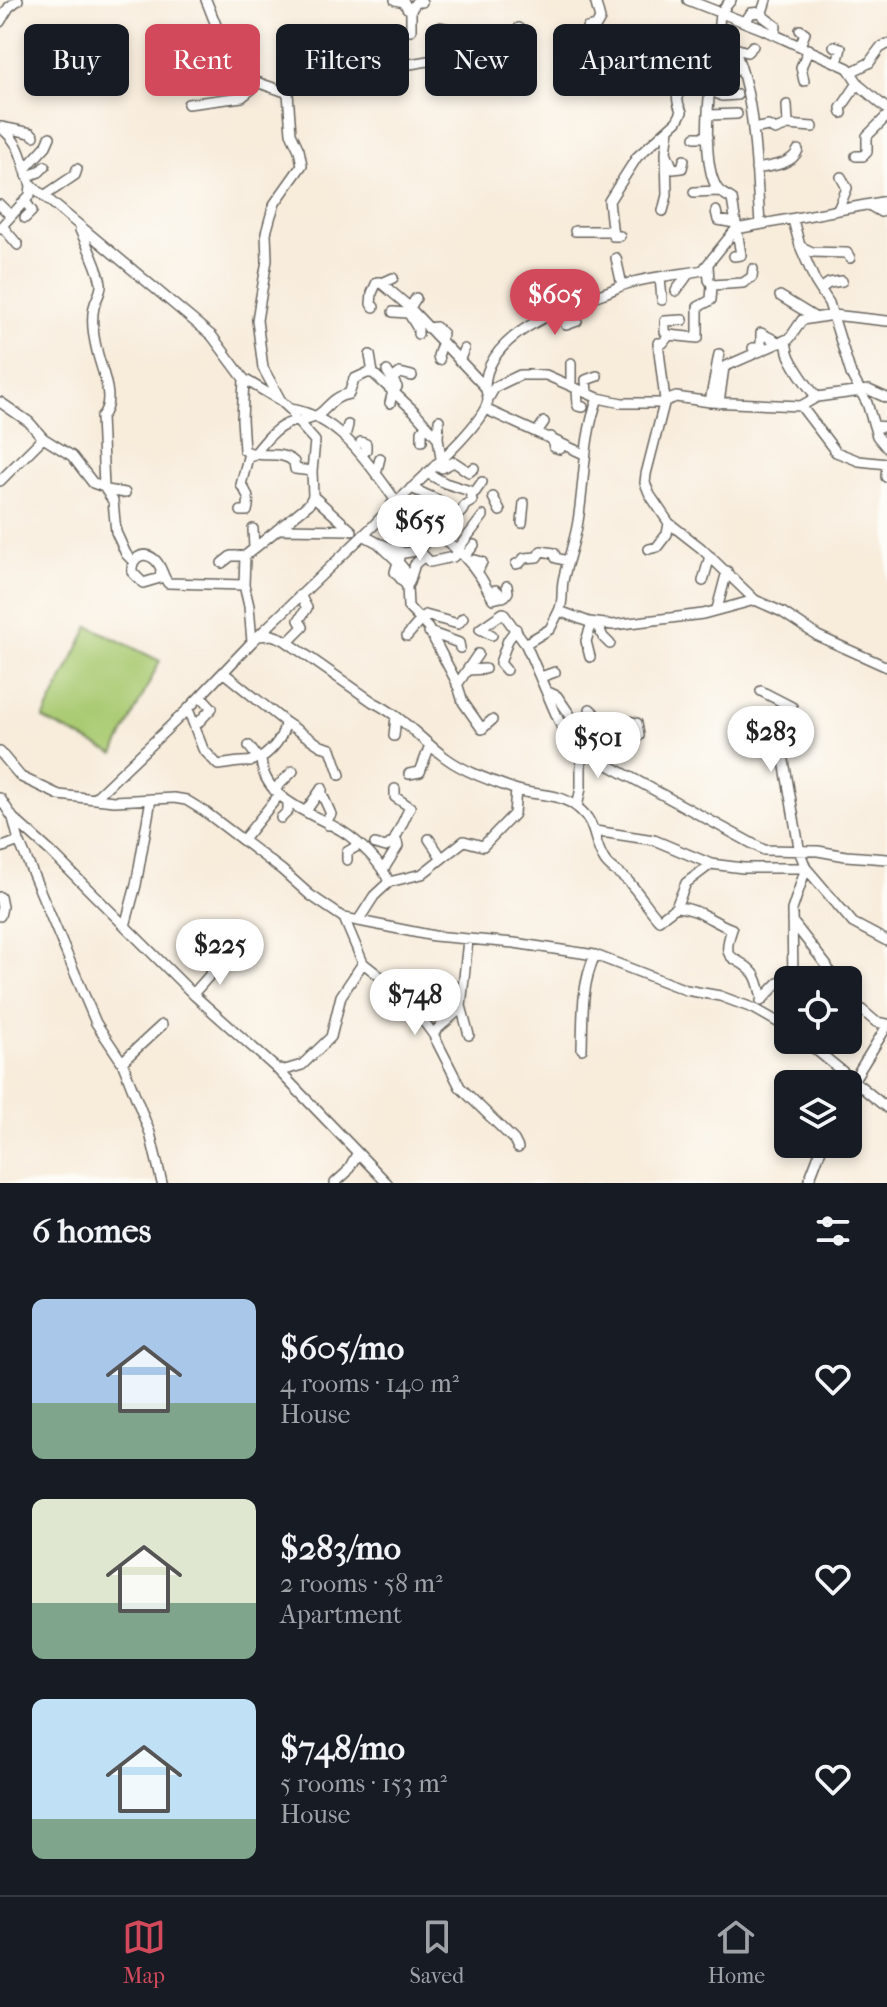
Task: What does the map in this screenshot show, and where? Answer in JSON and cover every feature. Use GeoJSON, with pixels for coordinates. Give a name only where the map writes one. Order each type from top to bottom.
{"type":"FeatureCollection","features":[{"type":"Feature","properties":{"kind":"street"},"geometry":{"type":"LineString","coordinates":[[0,22],[9,7],[18,0]]}},
{"type":"Feature","properties":{"kind":"street"},"geometry":{"type":"LineString","coordinates":[[206,0],[216,24]]}},
{"type":"Feature","properties":{"kind":"street"},"geometry":{"type":"LineString","coordinates":[[395,0],[404,2],[411,10]]}},
{"type":"Feature","properties":{"kind":"street"},"geometry":{"type":"LineString","coordinates":[[595,0],[600,19],[597,24]]}},
{"type":"Feature","properties":{"kind":"street"},"geometry":{"type":"LineString","coordinates":[[688,0],[719,18],[745,22],[775,34],[785,42],[809,47],[851,72],[884,112],[867,136],[867,152],[856,156]]}},
{"type":"Feature","properties":{"kind":"street"},"geometry":{"type":"LineString","coordinates":[[718,24],[731,0]]}},
{"type":"Feature","properties":{"kind":"street"},"geometry":{"type":"LineString","coordinates":[[766,0],[762,12],[776,26],[775,34]]}},
{"type":"Feature","properties":{"kind":"street"},"geometry":{"type":"LineString","coordinates":[[409,30],[411,10],[416,2],[422,2]]}},
{"type":"Feature","properties":{"kind":"street"},"geometry":{"type":"LineString","coordinates":[[745,22],[751,13],[762,12]]}},
{"type":"Feature","properties":{"kind":"street"},"geometry":{"type":"LineString","coordinates":[[719,18],[722,24]]}},
{"type":"Feature","properties":{"kind":"street"},"geometry":{"type":"LineString","coordinates":[[740,50],[747,52],[759,28]]}},
{"type":"Feature","properties":{"kind":"street"},"geometry":{"type":"LineString","coordinates":[[800,30],[805,33],[809,47],[801,67],[804,81]]}},
{"type":"Feature","properties":{"kind":"street"},"geometry":{"type":"LineString","coordinates":[[851,72],[869,63],[887,44]]}},
{"type":"Feature","properties":{"kind":"street"},"geometry":{"type":"LineString","coordinates":[[834,46],[841,48],[837,63]]}},
{"type":"Feature","properties":{"kind":"street"},"geometry":{"type":"LineString","coordinates":[[842,113],[841,108],[858,83]]}},
{"type":"Feature","properties":{"kind":"street"},"geometry":{"type":"LineString","coordinates":[[740,85],[748,101],[753,129],[760,223]]}},
{"type":"Feature","properties":{"kind":"street"},"geometry":{"type":"LineString","coordinates":[[741,92],[758,93],[748,101]]}},
{"type":"Feature","properties":{"kind":"street"},"geometry":{"type":"LineString","coordinates":[[188,104],[244,96]]}},
{"type":"Feature","properties":{"kind":"street"},"geometry":{"type":"LineString","coordinates":[[281,401],[263,368],[257,320],[267,260],[266,233],[271,215],[275,203],[302,165],[289,124],[288,96]]}},
{"type":"Feature","properties":{"kind":"street"},"geometry":{"type":"LineString","coordinates":[[575,231],[616,233],[609,201],[637,157],[669,129],[682,112],[676,96]]}},
{"type":"Feature","properties":{"kind":"street"},"geometry":{"type":"LineString","coordinates":[[711,96],[708,137],[712,178],[718,191]]}},
{"type":"Feature","properties":{"kind":"street"},"geometry":{"type":"LineString","coordinates":[[787,105],[788,125]]}},
{"type":"Feature","properties":{"kind":"street"},"geometry":{"type":"LineString","coordinates":[[709,115],[737,114]]}},
{"type":"Feature","properties":{"kind":"street"},"geometry":{"type":"LineString","coordinates":[[753,129],[768,126],[775,130],[788,125],[813,127]]}},
{"type":"Feature","properties":{"kind":"street"},"geometry":{"type":"LineString","coordinates":[[0,127],[34,136]]}},
{"type":"Feature","properties":{"kind":"street"},"geometry":{"type":"LineString","coordinates":[[0,127],[21,150],[30,195],[4,222]]}},
{"type":"Feature","properties":{"kind":"street"},"geometry":{"type":"LineString","coordinates":[[663,211],[669,129]]}},
{"type":"Feature","properties":{"kind":"street"},"geometry":{"type":"LineString","coordinates":[[28,177],[50,137]]}},
{"type":"Feature","properties":{"kind":"street"},"geometry":{"type":"LineString","coordinates":[[695,137],[708,137]]}},
{"type":"Feature","properties":{"kind":"street"},"geometry":{"type":"LineString","coordinates":[[756,169],[790,160],[798,150]]}},
{"type":"Feature","properties":{"kind":"street"},"geometry":{"type":"LineString","coordinates":[[666,152],[673,169],[682,168],[684,160]]}},
{"type":"Feature","properties":{"kind":"street"},"geometry":{"type":"LineString","coordinates":[[28,177],[45,166]]}},
{"type":"Feature","properties":{"kind":"street"},"geometry":{"type":"LineString","coordinates":[[44,196],[75,175],[77,169]]}},
{"type":"Feature","properties":{"kind":"street"},"geometry":{"type":"LineString","coordinates":[[28,177],[44,196],[108,252],[212,336],[244,379],[281,401],[315,441],[313,496],[309,504],[245,556],[231,556],[222,563]]}},
{"type":"Feature","properties":{"kind":"street"},"geometry":{"type":"LineString","coordinates":[[838,210],[847,188],[841,177]]}},
{"type":"Feature","properties":{"kind":"street"},"geometry":{"type":"LineString","coordinates":[[667,188],[676,197]]}},
{"type":"Feature","properties":{"kind":"street"},"geometry":{"type":"LineString","coordinates":[[694,192],[718,191],[732,199],[741,255],[734,256]]}},
{"type":"Feature","properties":{"kind":"street"},"geometry":{"type":"LineString","coordinates":[[25,201],[32,211],[25,218]]}},
{"type":"Feature","properties":{"kind":"street"},"geometry":{"type":"LineString","coordinates":[[716,211],[718,220],[735,226],[793,220],[887,201]]}},
{"type":"Feature","properties":{"kind":"street"},"geometry":{"type":"LineString","coordinates":[[0,205],[4,222],[18,245]]}},
{"type":"Feature","properties":{"kind":"street"},"geometry":{"type":"LineString","coordinates":[[869,205],[881,212],[887,209]]}},
{"type":"Feature","properties":{"kind":"street"},"geometry":{"type":"LineString","coordinates":[[71,218],[82,233],[102,289],[93,317],[97,352],[106,375],[107,410],[101,417],[106,488],[113,501],[116,532],[126,554],[133,561]]}},
{"type":"Feature","properties":{"kind":"street"},"geometry":{"type":"LineString","coordinates":[[793,220],[800,246],[833,315],[851,374],[861,391],[877,436],[887,448]]}},
{"type":"Feature","properties":{"kind":"street"},"geometry":{"type":"LineString","coordinates":[[683,320],[665,321],[665,332],[698,338],[698,307],[711,300],[710,264],[735,226]]}},
{"type":"Feature","properties":{"kind":"street"},"geometry":{"type":"LineString","coordinates":[[800,246],[812,252],[847,253],[850,258]]}},
{"type":"Feature","properties":{"kind":"street"},"geometry":{"type":"LineString","coordinates":[[616,258],[622,280]]}},
{"type":"Feature","properties":{"kind":"street"},"geometry":{"type":"LineString","coordinates":[[481,376],[505,345],[565,307],[622,280],[636,281],[689,273],[710,264]]}},
{"type":"Feature","properties":{"kind":"street"},"geometry":{"type":"LineString","coordinates":[[712,285],[743,283],[752,277],[753,269]]}},
{"type":"Feature","properties":{"kind":"street"},"geometry":{"type":"LineString","coordinates":[[676,291],[689,273]]}},
{"type":"Feature","properties":{"kind":"street"},"geometry":{"type":"LineString","coordinates":[[660,277],[662,300]]}},
{"type":"Feature","properties":{"kind":"street"},"geometry":{"type":"LineString","coordinates":[[374,307],[371,304],[372,293],[377,282],[393,278]]}},
{"type":"Feature","properties":{"kind":"street"},"geometry":{"type":"LineString","coordinates":[[820,289],[829,283],[842,281]]}},
{"type":"Feature","properties":{"kind":"street"},"geometry":{"type":"LineString","coordinates":[[382,283],[459,361],[481,376],[510,380]]}},
{"type":"Feature","properties":{"kind":"street"},"geometry":{"type":"LineString","coordinates":[[556,286],[561,292],[557,302],[565,307]]}},
{"type":"Feature","properties":{"kind":"street"},"geometry":{"type":"LineString","coordinates":[[780,296],[816,318]]}},
{"type":"Feature","properties":{"kind":"street"},"geometry":{"type":"LineString","coordinates":[[409,310],[416,298]]}},
{"type":"Feature","properties":{"kind":"street"},"geometry":{"type":"LineString","coordinates":[[393,312],[409,310]]}},
{"type":"Feature","properties":{"kind":"street"},"geometry":{"type":"LineString","coordinates":[[409,310],[418,334]]}},
{"type":"Feature","properties":{"kind":"street"},"geometry":{"type":"LineString","coordinates":[[714,402],[720,369],[790,338],[802,320],[833,315],[885,323]]}},
{"type":"Feature","properties":{"kind":"street"},"geometry":{"type":"LineString","coordinates":[[752,355],[752,348],[761,346],[761,333],[782,341],[788,345],[788,354],[804,377],[808,389],[817,397]]}},
{"type":"Feature","properties":{"kind":"street"},"geometry":{"type":"LineString","coordinates":[[669,335],[663,343],[658,343],[669,376],[645,483],[669,523],[727,571],[755,600],[782,612],[818,636],[887,667]]}},
{"type":"Feature","properties":{"kind":"street"},"geometry":{"type":"LineString","coordinates":[[439,360],[440,342]]}},
{"type":"Feature","properties":{"kind":"street"},"geometry":{"type":"LineString","coordinates":[[459,361],[464,349]]}},
{"type":"Feature","properties":{"kind":"street"},"geometry":{"type":"LineString","coordinates":[[370,355],[373,373],[438,438]]}},
{"type":"Feature","properties":{"kind":"street"},"geometry":{"type":"LineString","coordinates":[[571,363],[579,389],[578,406],[583,407]]}},
{"type":"Feature","properties":{"kind":"street"},"geometry":{"type":"LineString","coordinates":[[482,364],[481,376],[487,404]]}},
{"type":"Feature","properties":{"kind":"street"},"geometry":{"type":"LineString","coordinates":[[241,511],[247,511],[248,493],[241,485],[251,454],[282,427],[314,418],[337,396],[349,394],[354,379],[373,373]]}},
{"type":"Feature","properties":{"kind":"street"},"geometry":{"type":"LineString","coordinates":[[390,403],[397,387],[390,375],[400,373],[412,376]]}},
{"type":"Feature","properties":{"kind":"street"},"geometry":{"type":"LineString","coordinates":[[94,799],[393,503],[454,450],[487,404],[495,387],[520,375],[546,375],[598,398],[622,403],[653,404],[687,394],[714,402],[801,406],[817,397],[869,390],[887,398]]}},
{"type":"Feature","properties":{"kind":"street"},"geometry":{"type":"LineString","coordinates":[[579,389],[586,380],[597,376]]}},
{"type":"Feature","properties":{"kind":"street"},"geometry":{"type":"LineString","coordinates":[[244,379],[244,450],[251,454],[287,455],[294,462],[295,469],[312,471]]}},
{"type":"Feature","properties":{"kind":"street"},"geometry":{"type":"LineString","coordinates":[[525,644],[550,629],[563,600],[563,578],[578,523],[586,439],[598,398]]}},
{"type":"Feature","properties":{"kind":"street"},"geometry":{"type":"LineString","coordinates":[[0,402],[29,422],[43,438],[72,456],[93,483],[125,493]]}},
{"type":"Feature","properties":{"kind":"street"},"geometry":{"type":"LineString","coordinates":[[487,404],[584,454]]}},
{"type":"Feature","properties":{"kind":"street"},"geometry":{"type":"LineString","coordinates":[[801,406],[836,452],[859,461],[887,464],[886,477]]}},
{"type":"Feature","properties":{"kind":"street"},"geometry":{"type":"LineString","coordinates":[[290,409],[306,412],[345,436],[376,474],[396,511],[464,554],[489,592],[496,590],[503,597],[508,592],[507,586]]}},
{"type":"Feature","properties":{"kind":"street"},"geometry":{"type":"LineString","coordinates":[[406,420],[414,417],[414,411]]}},
{"type":"Feature","properties":{"kind":"street"},"geometry":{"type":"LineString","coordinates":[[439,420],[439,461],[442,468],[454,462],[469,472],[474,468]]}},
{"type":"Feature","properties":{"kind":"street"},"geometry":{"type":"LineString","coordinates":[[537,432],[544,422]]}},
{"type":"Feature","properties":{"kind":"street"},"geometry":{"type":"LineString","coordinates":[[345,436],[348,425]]}},
{"type":"Feature","properties":{"kind":"street"},"geometry":{"type":"LineString","coordinates":[[422,441],[422,431],[426,426]]}},
{"type":"Feature","properties":{"kind":"street"},"geometry":{"type":"LineString","coordinates":[[874,426],[887,427]]}},
{"type":"Feature","properties":{"kind":"street"},"geometry":{"type":"LineString","coordinates":[[551,437],[554,447],[560,449]]}},
{"type":"Feature","properties":{"kind":"street"},"geometry":{"type":"LineString","coordinates":[[0,481],[43,438]]}},
{"type":"Feature","properties":{"kind":"street"},"geometry":{"type":"LineString","coordinates":[[361,442],[366,444],[362,455]]}},
{"type":"Feature","properties":{"kind":"street"},"geometry":{"type":"LineString","coordinates":[[376,474],[380,458]]}},
{"type":"Feature","properties":{"kind":"street"},"geometry":{"type":"LineString","coordinates":[[427,473],[470,491],[472,496],[470,504],[465,505],[438,535],[432,536],[415,564],[407,586],[408,607],[430,634],[477,724],[482,729],[492,720]]}},
{"type":"Feature","properties":{"kind":"street"},"geometry":{"type":"LineString","coordinates":[[475,492],[482,482]]}},
{"type":"Feature","properties":{"kind":"street"},"geometry":{"type":"LineString","coordinates":[[411,488],[438,500]]}},
{"type":"Feature","properties":{"kind":"street"},"geometry":{"type":"LineString","coordinates":[[313,496],[350,530],[404,553],[422,553],[430,562],[464,554],[474,545]]}},
{"type":"Feature","properties":{"kind":"street"},"geometry":{"type":"LineString","coordinates":[[493,497],[500,511]]}},
{"type":"Feature","properties":{"kind":"street"},"geometry":{"type":"LineString","coordinates":[[522,523],[524,503]]}},
{"type":"Feature","properties":{"kind":"street"},"geometry":{"type":"LineString","coordinates":[[464,554],[483,516]]}},
{"type":"Feature","properties":{"kind":"street"},"geometry":{"type":"LineString","coordinates":[[649,549],[657,547],[667,534],[669,523]]}},
{"type":"Feature","properties":{"kind":"street"},"geometry":{"type":"LineString","coordinates":[[253,529],[254,548]]}},
{"type":"Feature","properties":{"kind":"street"},"geometry":{"type":"LineString","coordinates":[[280,529],[350,530]]}},
{"type":"Feature","properties":{"kind":"street"},"geometry":{"type":"LineString","coordinates":[[378,543],[398,562]]}},
{"type":"Feature","properties":{"kind":"street"},"geometry":{"type":"LineString","coordinates":[[516,564],[524,558],[537,557],[541,551],[554,553],[556,558],[568,561]]}},
{"type":"Feature","properties":{"kind":"street"},"geometry":{"type":"LineString","coordinates":[[404,553],[395,572],[407,586]]}},
{"type":"Feature","properties":{"kind":"street"},"geometry":{"type":"LineString","coordinates":[[133,561],[144,556],[152,557],[168,583]]}},
{"type":"Feature","properties":{"kind":"street"},"geometry":{"type":"LineString","coordinates":[[245,556],[244,585],[255,639]]}},
{"type":"Feature","properties":{"kind":"street"},"geometry":{"type":"LineString","coordinates":[[703,581],[710,556]]}},
{"type":"Feature","properties":{"kind":"street"},"geometry":{"type":"LineString","coordinates":[[133,561],[132,572],[143,583],[160,578],[161,570]]}},
{"type":"Feature","properties":{"kind":"street"},"geometry":{"type":"LineString","coordinates":[[717,609],[727,571]]}},
{"type":"Feature","properties":{"kind":"street"},"geometry":{"type":"LineString","coordinates":[[154,581],[244,585]]}},
{"type":"Feature","properties":{"kind":"street"},"geometry":{"type":"LineString","coordinates":[[288,642],[303,627],[299,620],[307,608],[300,595]]}},
{"type":"Feature","properties":{"kind":"street"},"geometry":{"type":"LineString","coordinates":[[559,611],[595,623],[613,625],[703,614],[755,600]]}},
{"type":"Feature","properties":{"kind":"street"},"geometry":{"type":"LineString","coordinates":[[475,639],[480,629],[503,613],[525,644],[569,737],[581,748],[755,847],[775,852],[818,851],[887,859]]}},
{"type":"Feature","properties":{"kind":"street"},"geometry":{"type":"LineString","coordinates":[[407,636],[425,615],[458,624],[463,618]]}},
{"type":"Feature","properties":{"kind":"street"},"geometry":{"type":"LineString","coordinates":[[595,623],[610,644]]}},
{"type":"Feature","properties":{"kind":"street"},"geometry":{"type":"LineString","coordinates":[[590,657],[586,641],[595,623]]}},
{"type":"Feature","properties":{"kind":"street"},"geometry":{"type":"LineString","coordinates":[[480,629],[492,635]]}},
{"type":"Feature","properties":{"kind":"street"},"geometry":{"type":"LineString","coordinates":[[506,670],[500,663],[508,640],[516,629]]}},
{"type":"Feature","properties":{"kind":"street"},"geometry":{"type":"LineString","coordinates":[[299,631],[302,651]]}},
{"type":"Feature","properties":{"kind":"street"},"geometry":{"type":"LineString","coordinates":[[425,649],[430,634]]}},
{"type":"Feature","properties":{"kind":"street"},"geometry":{"type":"LineString","coordinates":[[430,634],[459,643],[460,648],[440,653]]}},
{"type":"Feature","properties":{"kind":"street"},"geometry":{"type":"LineString","coordinates":[[255,639],[272,635],[288,642],[359,688],[462,767],[516,790],[558,796],[577,807],[591,820],[598,850],[607,865],[631,884],[659,920],[676,907],[686,883],[711,864]]}},
{"type":"Feature","properties":{"kind":"street"},"geometry":{"type":"LineString","coordinates":[[457,685],[478,654]]}},
{"type":"Feature","properties":{"kind":"street"},"geometry":{"type":"LineString","coordinates":[[469,670],[485,669]]}},
{"type":"Feature","properties":{"kind":"street"},"geometry":{"type":"LineString","coordinates":[[541,677],[555,672]]}},
{"type":"Feature","properties":{"kind":"street"},"geometry":{"type":"LineString","coordinates":[[224,673],[285,722],[321,746],[331,749],[340,775]]}},
{"type":"Feature","properties":{"kind":"street"},"geometry":{"type":"LineString","coordinates":[[546,691],[557,696],[570,715]]}},
{"type":"Feature","properties":{"kind":"street"},"geometry":{"type":"LineString","coordinates":[[761,691],[792,707],[783,755],[800,853],[806,868],[853,923],[887,941]]}},
{"type":"Feature","properties":{"kind":"street"},"geometry":{"type":"LineString","coordinates":[[195,722],[200,721],[212,708],[201,696]]}},
{"type":"Feature","properties":{"kind":"street"},"geometry":{"type":"LineString","coordinates":[[188,709],[203,749],[218,765],[250,762],[271,751],[284,731],[285,722]]}},
{"type":"Feature","properties":{"kind":"street"},"geometry":{"type":"LineString","coordinates":[[589,730],[594,713],[590,709]]}},
{"type":"Feature","properties":{"kind":"street"},"geometry":{"type":"LineString","coordinates":[[394,736],[396,716]]}},
{"type":"Feature","properties":{"kind":"street"},"geometry":{"type":"LineString","coordinates":[[569,737],[609,718],[637,723],[639,736]]}},
{"type":"Feature","properties":{"kind":"street"},"geometry":{"type":"LineString","coordinates":[[409,774],[420,772],[430,745]]}},
{"type":"Feature","properties":{"kind":"street"},"geometry":{"type":"LineString","coordinates":[[249,746],[259,758],[263,772],[276,793],[315,821],[338,829],[359,845],[383,870],[389,882]]}},
{"type":"Feature","properties":{"kind":"street"},"geometry":{"type":"LineString","coordinates":[[577,807],[581,788],[581,748]]}},
{"type":"Feature","properties":{"kind":"street"},"geometry":{"type":"LineString","coordinates":[[0,752],[21,777],[59,795],[94,799],[186,800],[344,918],[468,940],[514,943],[595,955],[686,990],[720,996],[774,1020]]}},
{"type":"Feature","properties":{"kind":"street"},"geometry":{"type":"LineString","coordinates":[[243,840],[293,771]]}},
{"type":"Feature","properties":{"kind":"street"},"geometry":{"type":"LineString","coordinates":[[305,812],[322,788],[331,814],[328,825]]}},
{"type":"Feature","properties":{"kind":"street"},"geometry":{"type":"LineString","coordinates":[[375,844],[386,847],[394,841],[410,807],[395,797],[395,789]]}},
{"type":"Feature","properties":{"kind":"street"},"geometry":{"type":"LineString","coordinates":[[358,921],[374,896],[389,882],[422,874],[464,841],[483,846],[514,814],[516,790]]}},
{"type":"Feature","properties":{"kind":"street"},"geometry":{"type":"LineString","coordinates":[[0,798],[13,818],[193,994],[277,1069],[387,1183]]}},
{"type":"Feature","properties":{"kind":"street"},"geometry":{"type":"LineString","coordinates":[[125,926],[136,885],[151,799]]}},
{"type":"Feature","properties":{"kind":"street"},"geometry":{"type":"LineString","coordinates":[[281,818],[288,811],[288,802]]}},
{"type":"Feature","properties":{"kind":"street"},"geometry":{"type":"LineString","coordinates":[[13,818],[19,841],[96,1023],[122,1062],[150,1133],[162,1183]]}},
{"type":"Feature","properties":{"kind":"street"},"geometry":{"type":"LineString","coordinates":[[595,831],[654,840],[711,864],[743,868],[806,868]]}},
{"type":"Feature","properties":{"kind":"street"},"geometry":{"type":"LineString","coordinates":[[429,839],[441,857]]}},
{"type":"Feature","properties":{"kind":"street"},"geometry":{"type":"LineString","coordinates":[[0,848],[19,841]]}},
{"type":"Feature","properties":{"kind":"street"},"geometry":{"type":"LineString","coordinates":[[383,870],[398,846],[394,841]]}},
{"type":"Feature","properties":{"kind":"street"},"geometry":{"type":"LineString","coordinates":[[347,860],[347,852],[359,845]]}},
{"type":"Feature","properties":{"kind":"street"},"geometry":{"type":"LineString","coordinates":[[793,966],[792,910],[806,868]]}},
{"type":"Feature","properties":{"kind":"street"},"geometry":{"type":"LineString","coordinates":[[0,897],[0,916]]}},
{"type":"Feature","properties":{"kind":"street"},"geometry":{"type":"LineString","coordinates":[[676,907],[691,908],[732,929],[726,946],[730,959],[752,972],[762,999]]}},
{"type":"Feature","properties":{"kind":"street"},"geometry":{"type":"LineString","coordinates":[[344,918],[363,963],[405,996],[433,1034],[460,1087],[514,1140],[518,1148]]}},
{"type":"Feature","properties":{"kind":"street"},"geometry":{"type":"LineString","coordinates":[[792,921],[827,966]]}},
{"type":"Feature","properties":{"kind":"street"},"geometry":{"type":"LineString","coordinates":[[468,940],[461,1006],[469,1035]]}},
{"type":"Feature","properties":{"kind":"street"},"geometry":{"type":"LineString","coordinates":[[582,1049],[584,987],[595,955]]}},
{"type":"Feature","properties":{"kind":"street"},"geometry":{"type":"LineString","coordinates":[[193,994],[225,958]]}},
{"type":"Feature","properties":{"kind":"street"},"geometry":{"type":"LineString","coordinates":[[277,1069],[302,1065],[331,1037],[341,996],[363,963]]}},
{"type":"Feature","properties":{"kind":"street"},"geometry":{"type":"LineString","coordinates":[[755,1009],[774,987]]}},
{"type":"Feature","properties":{"kind":"street"},"geometry":{"type":"LineString","coordinates":[[433,1034],[461,1006]]}},
{"type":"Feature","properties":{"kind":"street"},"geometry":{"type":"LineString","coordinates":[[858,1070],[887,1025],[876,1022],[862,1010]]}},
{"type":"Feature","properties":{"kind":"street"},"geometry":{"type":"LineString","coordinates":[[122,1062],[162,1025]]}},
{"type":"Feature","properties":{"kind":"street"},"geometry":{"type":"LineString","coordinates":[[822,1054],[843,1070]]}},
{"type":"Feature","properties":{"kind":"street"},"geometry":{"type":"LineString","coordinates":[[862,1086],[887,1108]]}},
{"type":"Feature","properties":{"kind":"street"},"geometry":{"type":"LineString","coordinates":[[335,1183],[347,1172],[357,1154]]}},
{"type":"Feature","properties":{"kind":"street"},"geometry":{"type":"LineString","coordinates":[[808,1183],[818,1158]]}},
{"type":"Feature","properties":{"kind":"green space"},"geometry":{"type":"Polygon","coordinates":[[[89,626],[160,661],[114,754],[43,719],[89,626]]]}}]}
